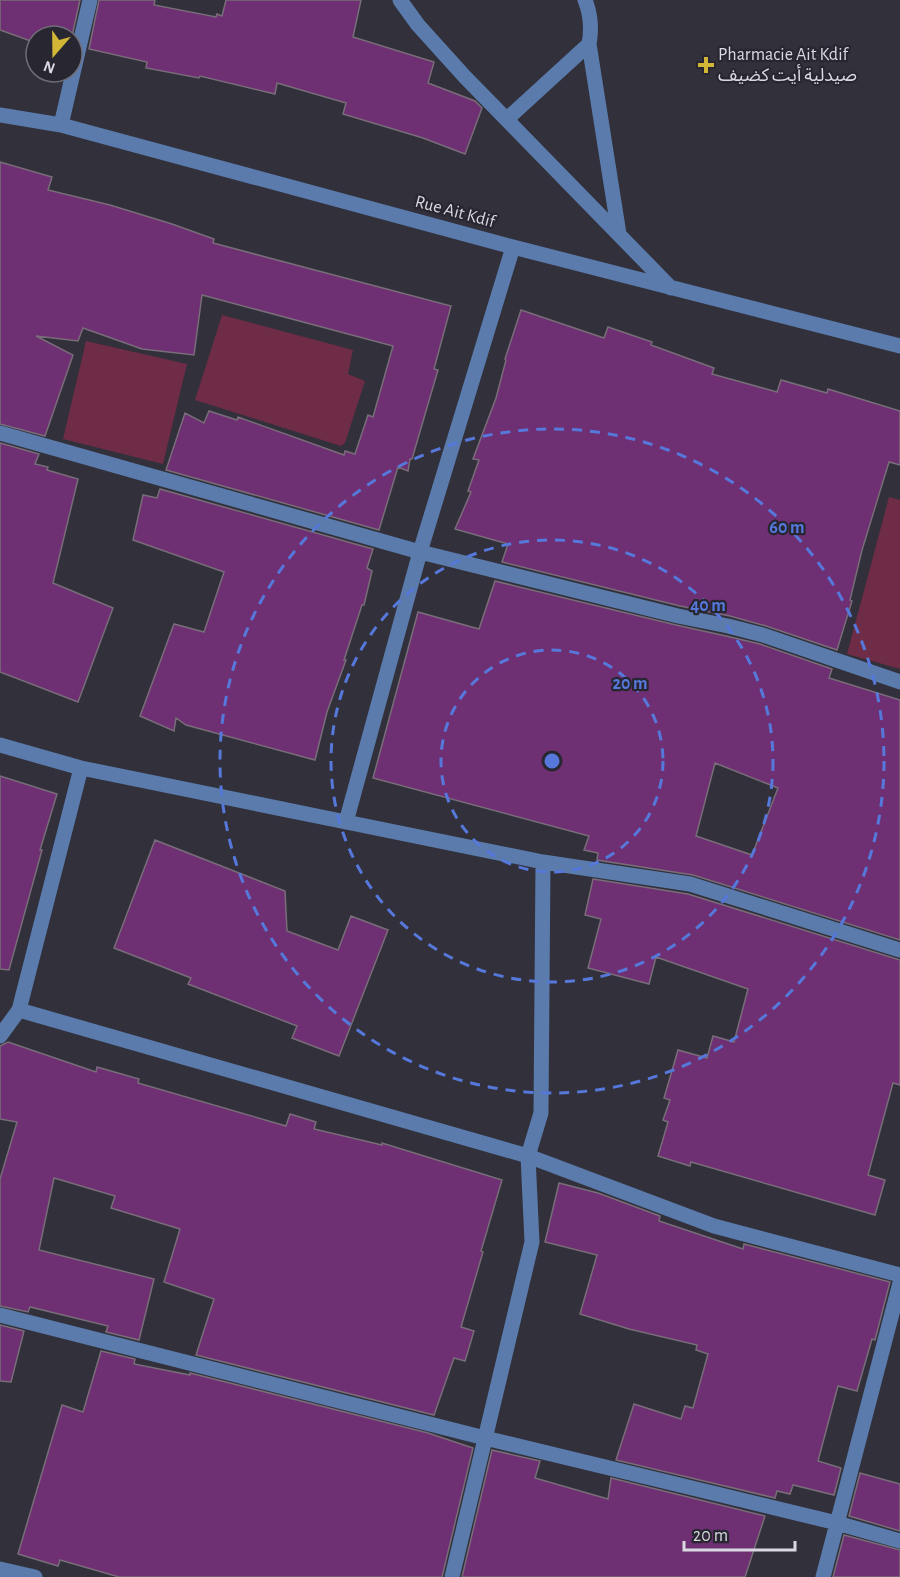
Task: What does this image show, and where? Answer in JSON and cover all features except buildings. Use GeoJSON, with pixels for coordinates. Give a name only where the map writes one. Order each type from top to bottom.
{"type":"FeatureCollection","features":[{"type":"Feature","properties":{"kind":"street"},"geometry":{"type":"LineString","coordinates":[[61,125],[90,0]]}},
{"type":"Feature","properties":{"kind":"street"},"geometry":{"type":"LineString","coordinates":[[400,0],[418,25],[465,77],[671,288]]}},
{"type":"Feature","properties":{"kind":"street"},"geometry":{"type":"LineString","coordinates":[[585,0],[592,28],[589,44],[619,234]]}},
{"type":"Feature","properties":{"kind":"street"},"geometry":{"type":"LineString","coordinates":[[507,119],[589,44]]}},
{"type":"Feature","properties":{"kind":"street","name":"Rue Ait Kdif"},"geometry":{"type":"LineString","coordinates":[[0,115],[61,125],[513,247],[900,346]]}},
{"type":"Feature","properties":{"kind":"street"},"geometry":{"type":"LineString","coordinates":[[346,822],[420,552],[513,247]]}},
{"type":"Feature","properties":{"kind":"street"},"geometry":{"type":"LineString","coordinates":[[0,433],[420,552],[666,613],[746,630],[900,682]]}},
{"type":"Feature","properties":{"kind":"street"},"geometry":{"type":"LineString","coordinates":[[0,746],[81,768],[543,862],[690,884],[900,950]]}},
{"type":"Feature","properties":{"kind":"street"},"geometry":{"type":"LineString","coordinates":[[0,1036],[19,1010],[81,768]]}},
{"type":"Feature","properties":{"kind":"street"},"geometry":{"type":"LineString","coordinates":[[452,1577],[532,1242],[528,1156],[541,1113],[543,862]]}},
{"type":"Feature","properties":{"kind":"street"},"geometry":{"type":"LineString","coordinates":[[19,1010],[528,1156],[714,1226],[900,1275]]}},
{"type":"Feature","properties":{"kind":"street"},"geometry":{"type":"LineString","coordinates":[[823,1577],[900,1283]]}},
{"type":"Feature","properties":{"kind":"street"},"geometry":{"type":"LineString","coordinates":[[0,1315],[485,1438],[837,1523],[900,1541]]}},
{"type":"Feature","properties":{"kind":"street"},"geometry":{"type":"LineString","coordinates":[[0,1569],[35,1577]]}},
{"type":"Feature","properties":{"kind":"shaded area"},"geometry":{"type":"Polygon","coordinates":[[[222,315],[353,350],[348,374],[365,381],[345,443],[341,446],[195,400],[222,315]]]}},
{"type":"Feature","properties":{"kind":"shaded area"},"geometry":{"type":"Polygon","coordinates":[[[86,341],[187,364],[163,464],[63,439],[86,341]]]}},
{"type":"Feature","properties":{"kind":"shaded area"},"geometry":{"type":"Polygon","coordinates":[[[889,497],[900,500],[900,669],[847,654],[889,497]]]}},
{"type":"Feature","properties":{"kind":"place","name":"Pharmacie Ait Kdif صيدلية أيت كضيف"},"geometry":{"type":"Point","coordinates":[706,65]}}]}
